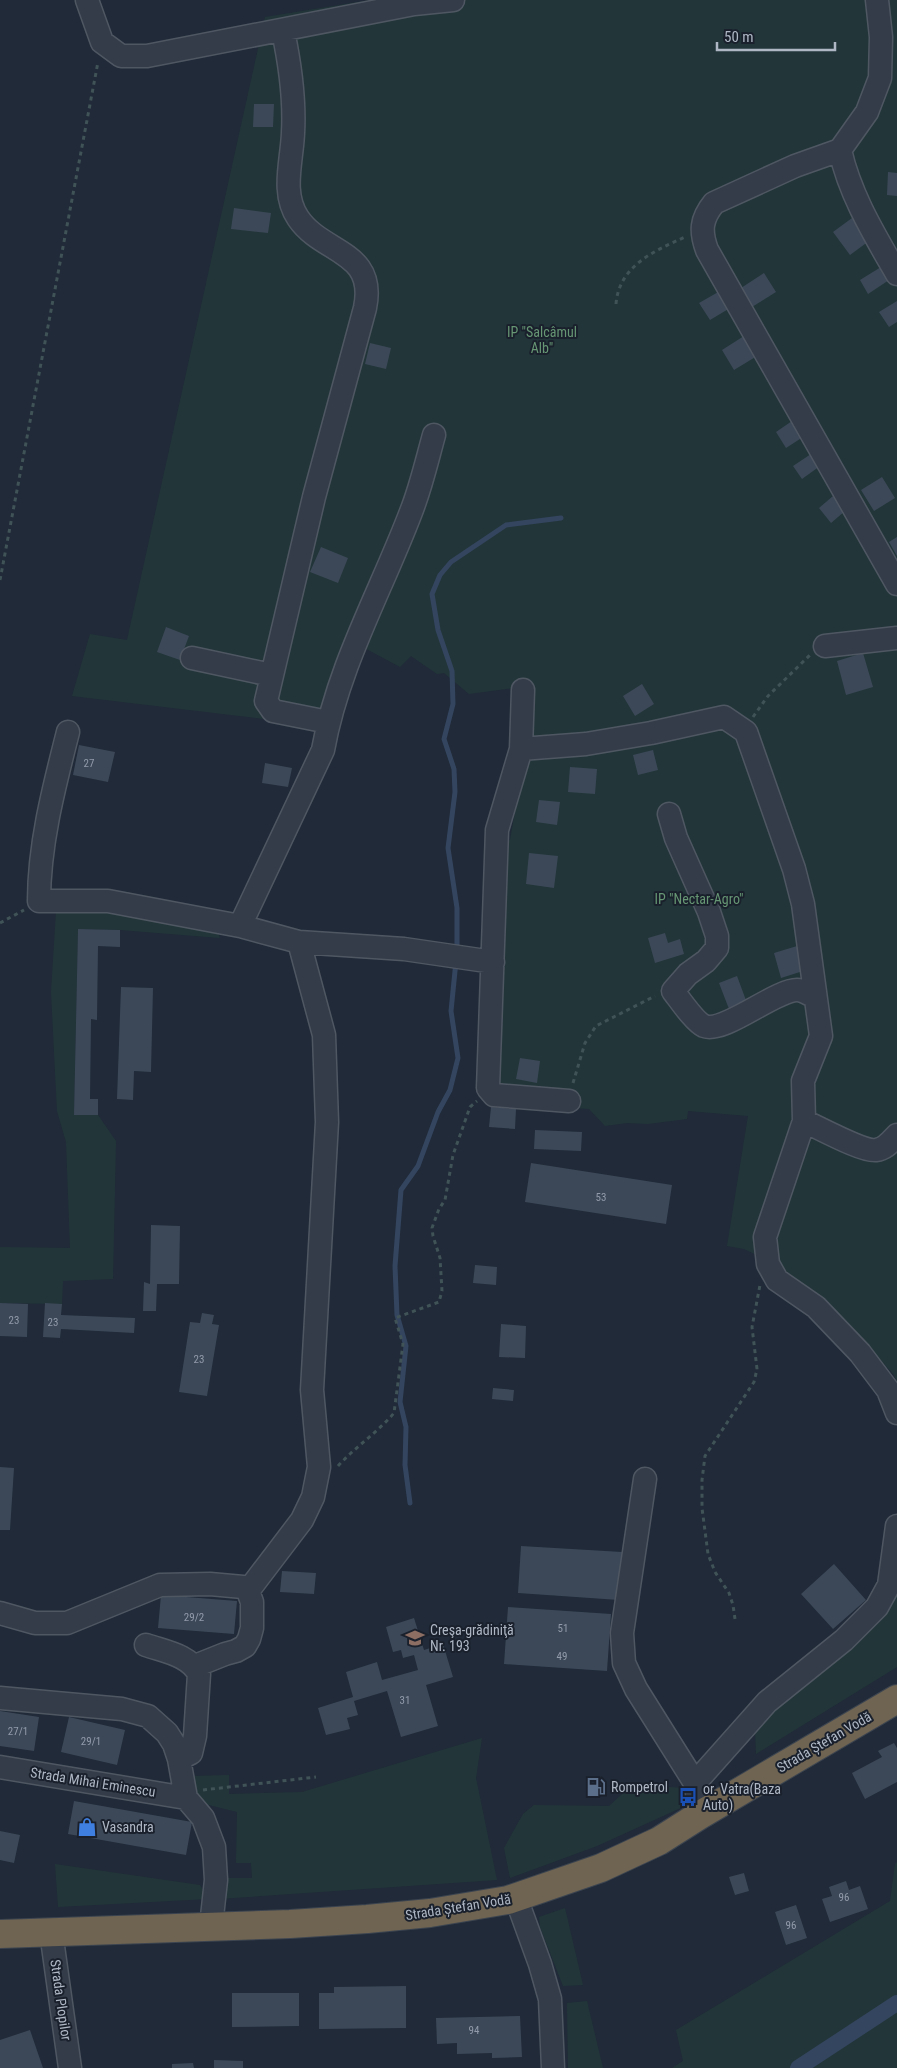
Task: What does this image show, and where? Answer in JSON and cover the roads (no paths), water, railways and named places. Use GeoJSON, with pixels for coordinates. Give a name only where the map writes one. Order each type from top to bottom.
{"type":"FeatureCollection","features":[{"type":"Feature","properties":{"kind":"highway","name":"Strada Ștefan Vodă"},"geometry":{"type":"LineString","coordinates":[[0,1934],[299,1923],[430,1913],[486,1905],[516,1898],[601,1868],[659,1841],[897,1700]]}},
{"type":"Feature","properties":{"kind":"street"},"geometry":{"type":"LineString","coordinates":[[87,0],[102,42],[121,56],[147,56],[414,4],[453,0]]}},
{"type":"Feature","properties":{"kind":"street"},"geometry":{"type":"LineString","coordinates":[[877,0],[881,37],[880,78],[867,112],[840,150],[795,166],[714,203],[705,213],[702,230],[707,250],[897,584]]}},
{"type":"Feature","properties":{"kind":"street"},"geometry":{"type":"LineString","coordinates":[[283,31],[291,71],[294,132],[288,181],[292,203],[298,218],[312,233],[335,247],[356,264],[367,283],[368,296],[314,497],[266,701],[273,711],[328,722]]}},
{"type":"Feature","properties":{"kind":"street"},"geometry":{"type":"LineString","coordinates":[[840,150],[845,172],[867,222],[897,274]]}},
{"type":"Feature","properties":{"kind":"street"},"geometry":{"type":"LineString","coordinates":[[240,926],[323,750],[328,722],[359,633],[412,510],[434,435]]}},
{"type":"Feature","properties":{"kind":"street"},"geometry":{"type":"LineString","coordinates":[[825,646],[897,638]]}},
{"type":"Feature","properties":{"kind":"street"},"geometry":{"type":"LineString","coordinates":[[192,658],[271,675]]}},
{"type":"Feature","properties":{"kind":"street"},"geometry":{"type":"LineString","coordinates":[[523,690],[521,749],[497,830],[488,1088],[494,1095],[569,1101]]}},
{"type":"Feature","properties":{"kind":"street"},"geometry":{"type":"LineString","coordinates":[[521,749],[586,744],[651,733],[724,717],[746,732],[794,870],[803,904],[821,1036],[803,1081],[804,1121],[765,1237],[768,1264],[778,1280],[816,1307],[860,1353],[888,1390],[897,1413]]}},
{"type":"Feature","properties":{"kind":"street"},"geometry":{"type":"LineString","coordinates":[[68,732],[50,802],[39,886],[39,901],[108,901],[240,926],[299,942],[404,949],[493,962]]}},
{"type":"Feature","properties":{"kind":"street"},"geometry":{"type":"LineString","coordinates":[[669,814],[676,838],[709,912],[717,936],[717,948],[706,961],[688,974],[673,991],[703,1025],[711,1027],[723,1024],[784,993],[798,990],[815,997]]}},
{"type":"Feature","properties":{"kind":"street"},"geometry":{"type":"LineString","coordinates":[[248,1591],[302,1520],[313,1497],[319,1467],[312,1390],[327,1122],[324,1035],[299,942]]}},
{"type":"Feature","properties":{"kind":"street"},"geometry":{"type":"LineString","coordinates":[[804,1121],[864,1148],[875,1150],[888,1146],[897,1134]]}},
{"type":"Feature","properties":{"kind":"street"},"geometry":{"type":"LineString","coordinates":[[645,1479],[622,1633],[624,1663],[636,1689],[696,1783],[700,1815]]}},
{"type":"Feature","properties":{"kind":"street"},"geometry":{"type":"LineString","coordinates":[[696,1783],[767,1702],[844,1640],[877,1606],[889,1585],[897,1526]]}},
{"type":"Feature","properties":{"kind":"street"},"geometry":{"type":"LineString","coordinates":[[0,1613],[35,1623],[67,1623],[160,1585],[180,1583],[232,1584],[243,1587],[248,1591],[252,1602],[252,1628],[245,1646],[236,1652],[225,1654],[195,1666]]}},
{"type":"Feature","properties":{"kind":"street"},"geometry":{"type":"LineString","coordinates":[[146,1646],[188,1660],[195,1666],[199,1674],[195,1736],[190,1753],[179,1759]]}},
{"type":"Feature","properties":{"kind":"street"},"geometry":{"type":"LineString","coordinates":[[0,1698],[122,1709],[148,1716],[166,1733],[174,1744],[179,1759],[186,1795],[203,1818],[214,1847],[216,1880],[211,1926]]}},
{"type":"Feature","properties":{"kind":"street","name":"Strada Mihai Eminescu"},"geometry":{"type":"LineString","coordinates":[[0,1767],[186,1795]]}},
{"type":"Feature","properties":{"kind":"street"},"geometry":{"type":"LineString","coordinates":[[516,1898],[540,1964],[550,1999],[553,2068]]}},
{"type":"Feature","properties":{"kind":"street","name":"Strada Plopilor"},"geometry":{"type":"LineString","coordinates":[[51,1932],[70,2068]]}},
{"type":"Feature","properties":{"kind":"waterway"},"geometry":{"type":"LineString","coordinates":[[457,950],[457,908],[448,848],[455,792],[454,769],[444,739],[453,704],[452,671],[438,630],[432,594],[440,575],[451,562],[506,525],[561,518]]}},
{"type":"Feature","properties":{"kind":"waterway"},"geometry":{"type":"LineString","coordinates":[[410,1503],[405,1465],[406,1427],[400,1402],[406,1346],[397,1315],[395,1266],[401,1190],[418,1166],[438,1112],[450,1090],[458,1058],[451,1011],[456,961]]}},
{"type":"Feature","properties":{"kind":"waterway"},"geometry":{"type":"LineString","coordinates":[[798,2068],[897,2003]]}},
{"type":"Feature","properties":{"kind":"place","name":"Creşa-grădiniţă Nr. 193"},"geometry":{"type":"Point","coordinates":[415,1638]}},
{"type":"Feature","properties":{"kind":"place","name":"Rompetrol"},"geometry":{"type":"Point","coordinates":[596,1787]}},
{"type":"Feature","properties":{"kind":"place","name":"or. Vatra(Baza Auto)"},"geometry":{"type":"Point","coordinates":[688,1797]}},
{"type":"Feature","properties":{"kind":"place","name":"Vasandra"},"geometry":{"type":"Point","coordinates":[87,1827]}},
{"type":"Feature","properties":{"kind":"park label","name":"IP \"Salcâmul Alb\""},"geometry":{"type":"Point","coordinates":[542,340]}},
{"type":"Feature","properties":{"kind":"park label","name":"IP \"Nectar-Agro\""},"geometry":{"type":"Point","coordinates":[699,899]}}]}
